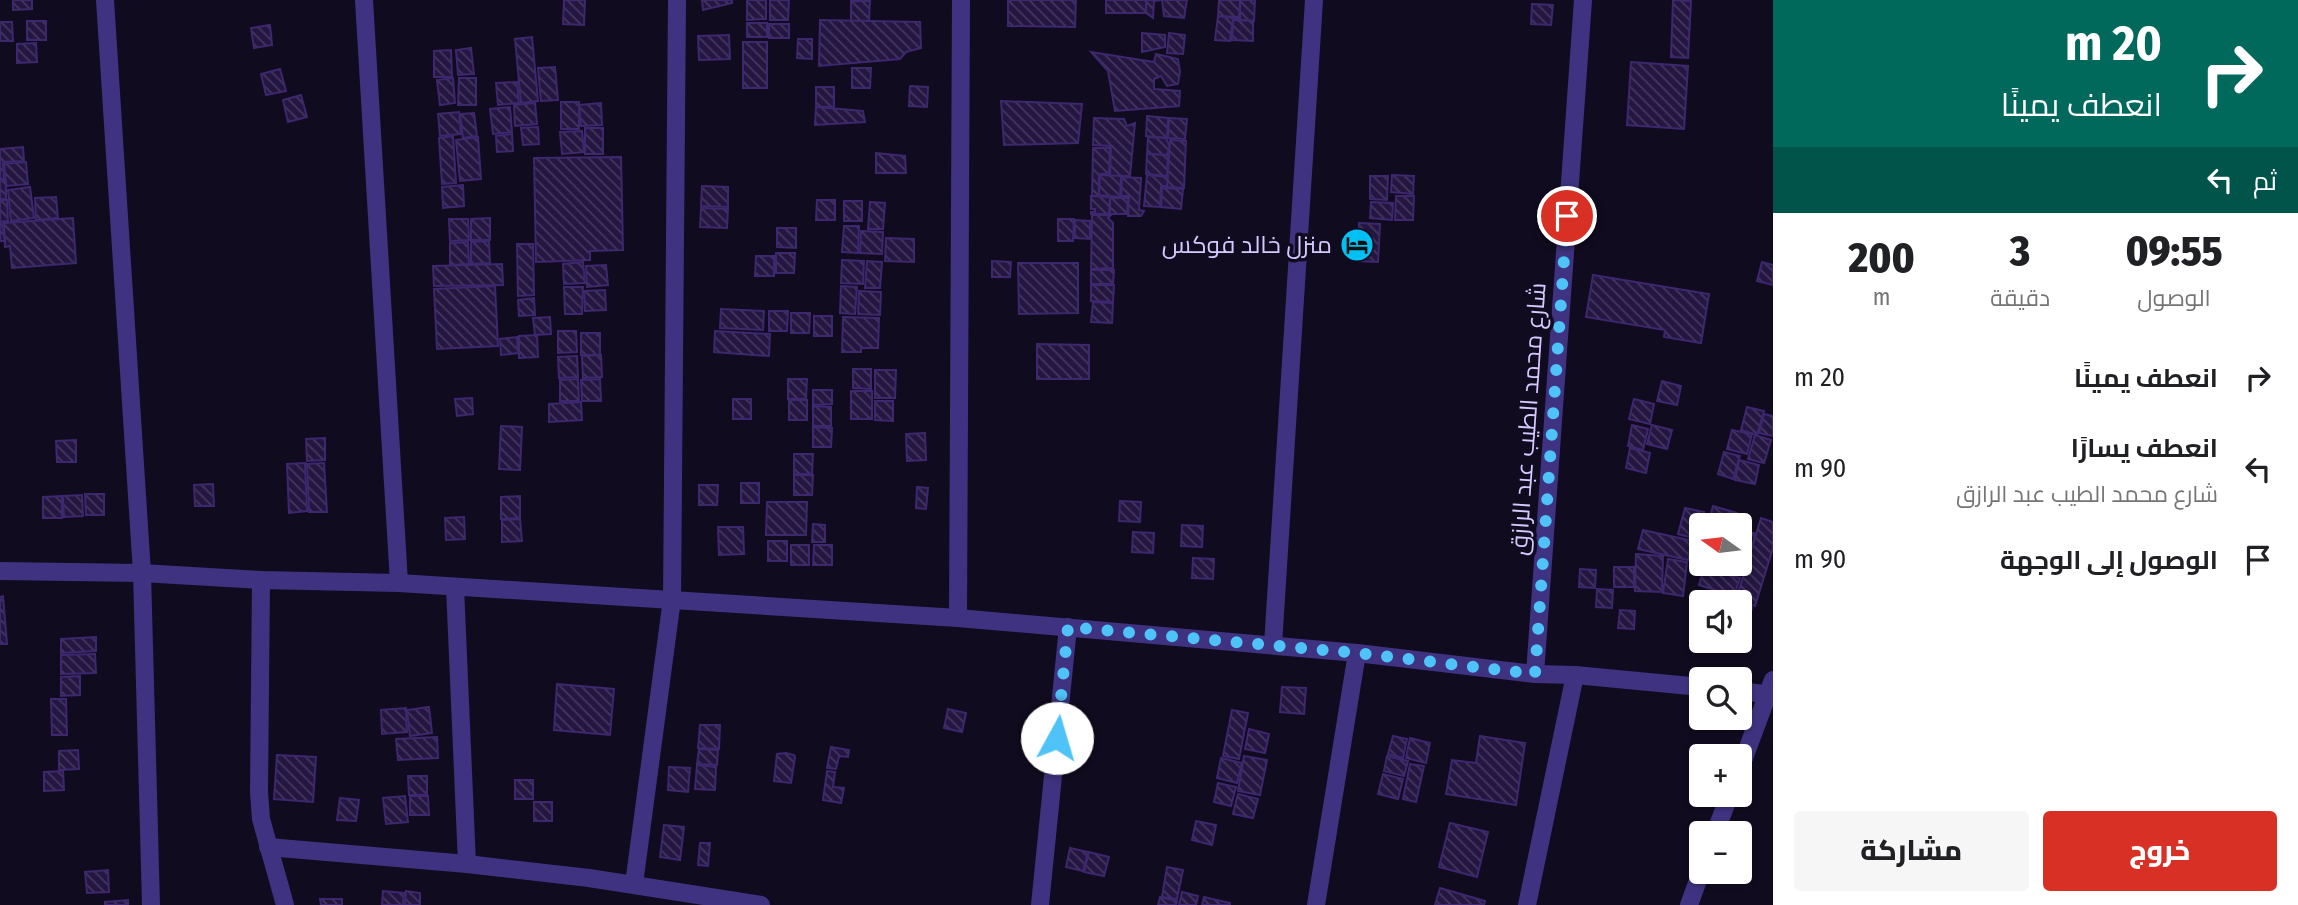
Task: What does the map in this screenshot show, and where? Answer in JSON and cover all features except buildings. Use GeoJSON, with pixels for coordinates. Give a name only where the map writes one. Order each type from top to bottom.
{"type":"FeatureCollection","features":[{"type":"Feature","properties":{"kind":"street"},"geometry":{"type":"LineString","coordinates":[[105,0],[142,573],[152,905]]}},
{"type":"Feature","properties":{"kind":"street"},"geometry":{"type":"LineString","coordinates":[[364,0],[399,583]]}},
{"type":"Feature","properties":{"kind":"street"},"geometry":{"type":"LineString","coordinates":[[634,884],[672,599],[677,0]]}},
{"type":"Feature","properties":{"kind":"street"},"geometry":{"type":"LineString","coordinates":[[958,618],[961,0]]}},
{"type":"Feature","properties":{"kind":"street"},"geometry":{"type":"LineString","coordinates":[[1273,645],[1314,0]]}},
{"type":"Feature","properties":{"kind":"street","name":"شارع محمد الطيب عبد الرازق"},"geometry":{"type":"LineString","coordinates":[[1535,674],[1583,0]]}},
{"type":"Feature","properties":{"kind":"street"},"geometry":{"type":"LineString","coordinates":[[0,571],[142,573],[261,580],[399,583],[958,618],[1273,645],[1535,674],[1575,675],[1689,687]]}},
{"type":"Feature","properties":{"kind":"street"},"geometry":{"type":"LineString","coordinates":[[261,580],[261,820],[285,905]]}},
{"type":"Feature","properties":{"kind":"street"},"geometry":{"type":"LineString","coordinates":[[455,587],[467,864]]}},
{"type":"Feature","properties":{"kind":"street"},"geometry":{"type":"LineString","coordinates":[[1040,905],[1068,627]]}},
{"type":"Feature","properties":{"kind":"street"},"geometry":{"type":"LineString","coordinates":[[1316,905],[1357,653]]}},
{"type":"Feature","properties":{"kind":"street"},"geometry":{"type":"LineString","coordinates":[[1527,905],[1575,675]]}},
{"type":"Feature","properties":{"kind":"street"},"geometry":{"type":"LineString","coordinates":[[1750,744],[1771,690],[1752,691]]}},
{"type":"Feature","properties":{"kind":"street"},"geometry":{"type":"LineString","coordinates":[[268,847],[467,864],[634,884],[709,901],[761,905]]}},
{"type":"Feature","properties":{"kind":"street"},"geometry":{"type":"LineString","coordinates":[[1689,905],[1697,884]]}},
{"type":"Feature","properties":{"kind":"place","name":"منزل خالد فوكس"},"geometry":{"type":"Point","coordinates":[1357,245]}},
{"type":"Feature","properties":{"kind":"route"},"geometry":{"type":"LineString","coordinates":[[1057,738],[1068,627],[1357,653],[1535,674],[1567,216]]}}]}
